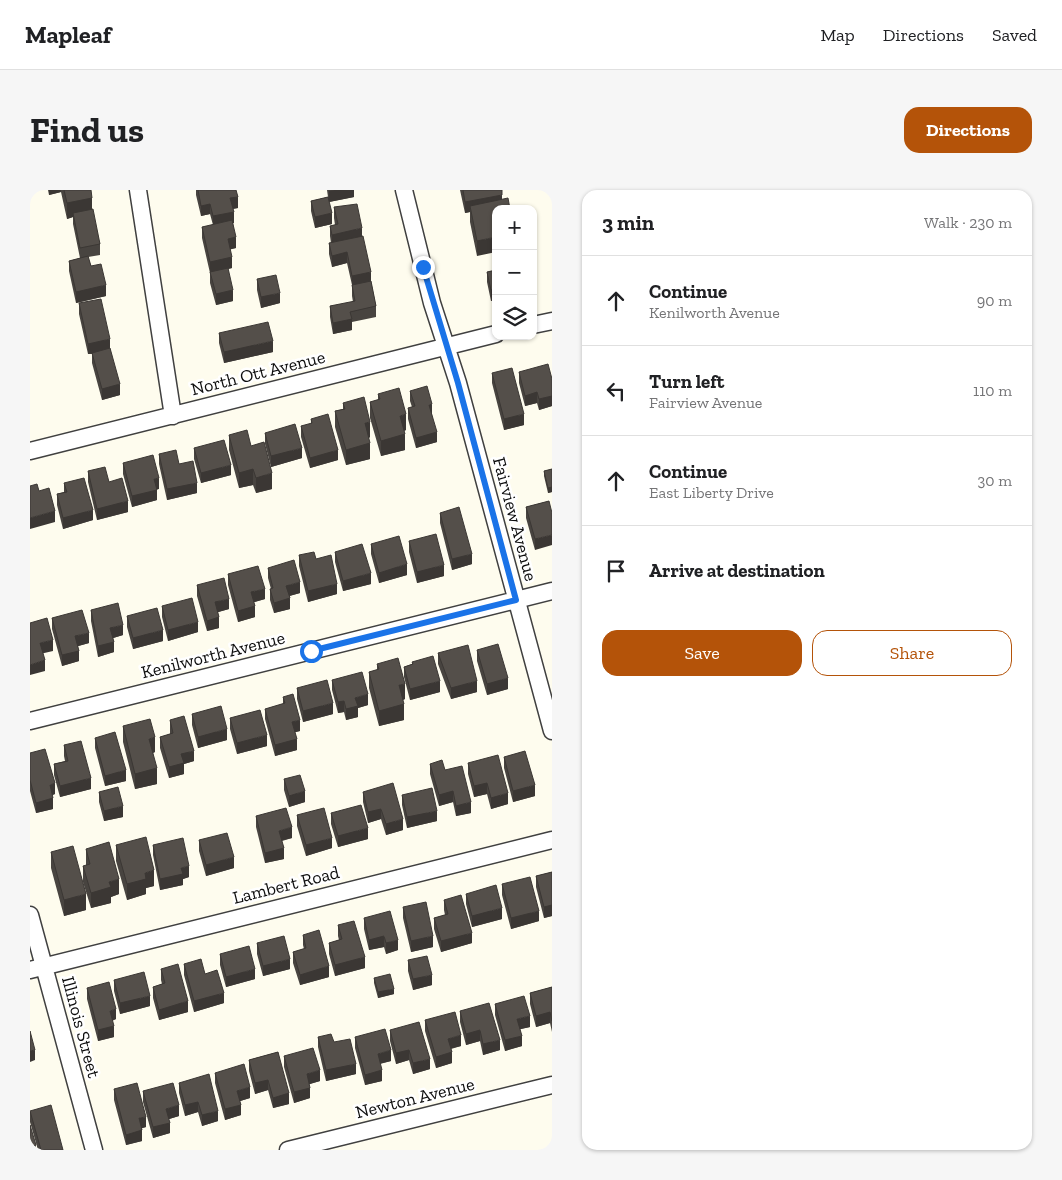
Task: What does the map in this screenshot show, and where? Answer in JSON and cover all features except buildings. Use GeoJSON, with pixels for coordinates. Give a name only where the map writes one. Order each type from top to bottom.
{"type":"FeatureCollection","features":[{"type":"Feature","properties":{"kind":"street"},"geometry":{"type":"LineString","coordinates":[[138,190],[173,416]]}},
{"type":"Feature","properties":{"kind":"street","name":"Fairview Avenue"},"geometry":{"type":"LineString","coordinates":[[404,190],[432,303],[446,346],[552,731]]}},
{"type":"Feature","properties":{"kind":"street"},"geometry":{"type":"LineString","coordinates":[[537,324],[552,321]]}},
{"type":"Feature","properties":{"kind":"street","name":"North Ott Avenue"},"geometry":{"type":"LineString","coordinates":[[30,451],[492,335]]}},
{"type":"Feature","properties":{"kind":"street","name":"Kenilworth Avenue"},"geometry":{"type":"LineString","coordinates":[[30,721],[552,591]]}},
{"type":"Feature","properties":{"kind":"street","name":"Lambert Road"},"geometry":{"type":"LineString","coordinates":[[37,968],[552,840]]}},
{"type":"Feature","properties":{"kind":"street","name":"Illinois Street"},"geometry":{"type":"LineString","coordinates":[[30,915],[37,968],[94,1150]]}},
{"type":"Feature","properties":{"kind":"street","name":"Newton Avenue"},"geometry":{"type":"LineString","coordinates":[[288,1150],[552,1085]]}},
{"type":"Feature","properties":{"kind":"route"},"geometry":{"type":"LineString","coordinates":[[311,651],[516,600],[458,383],[432,303],[423,267]]}}]}
